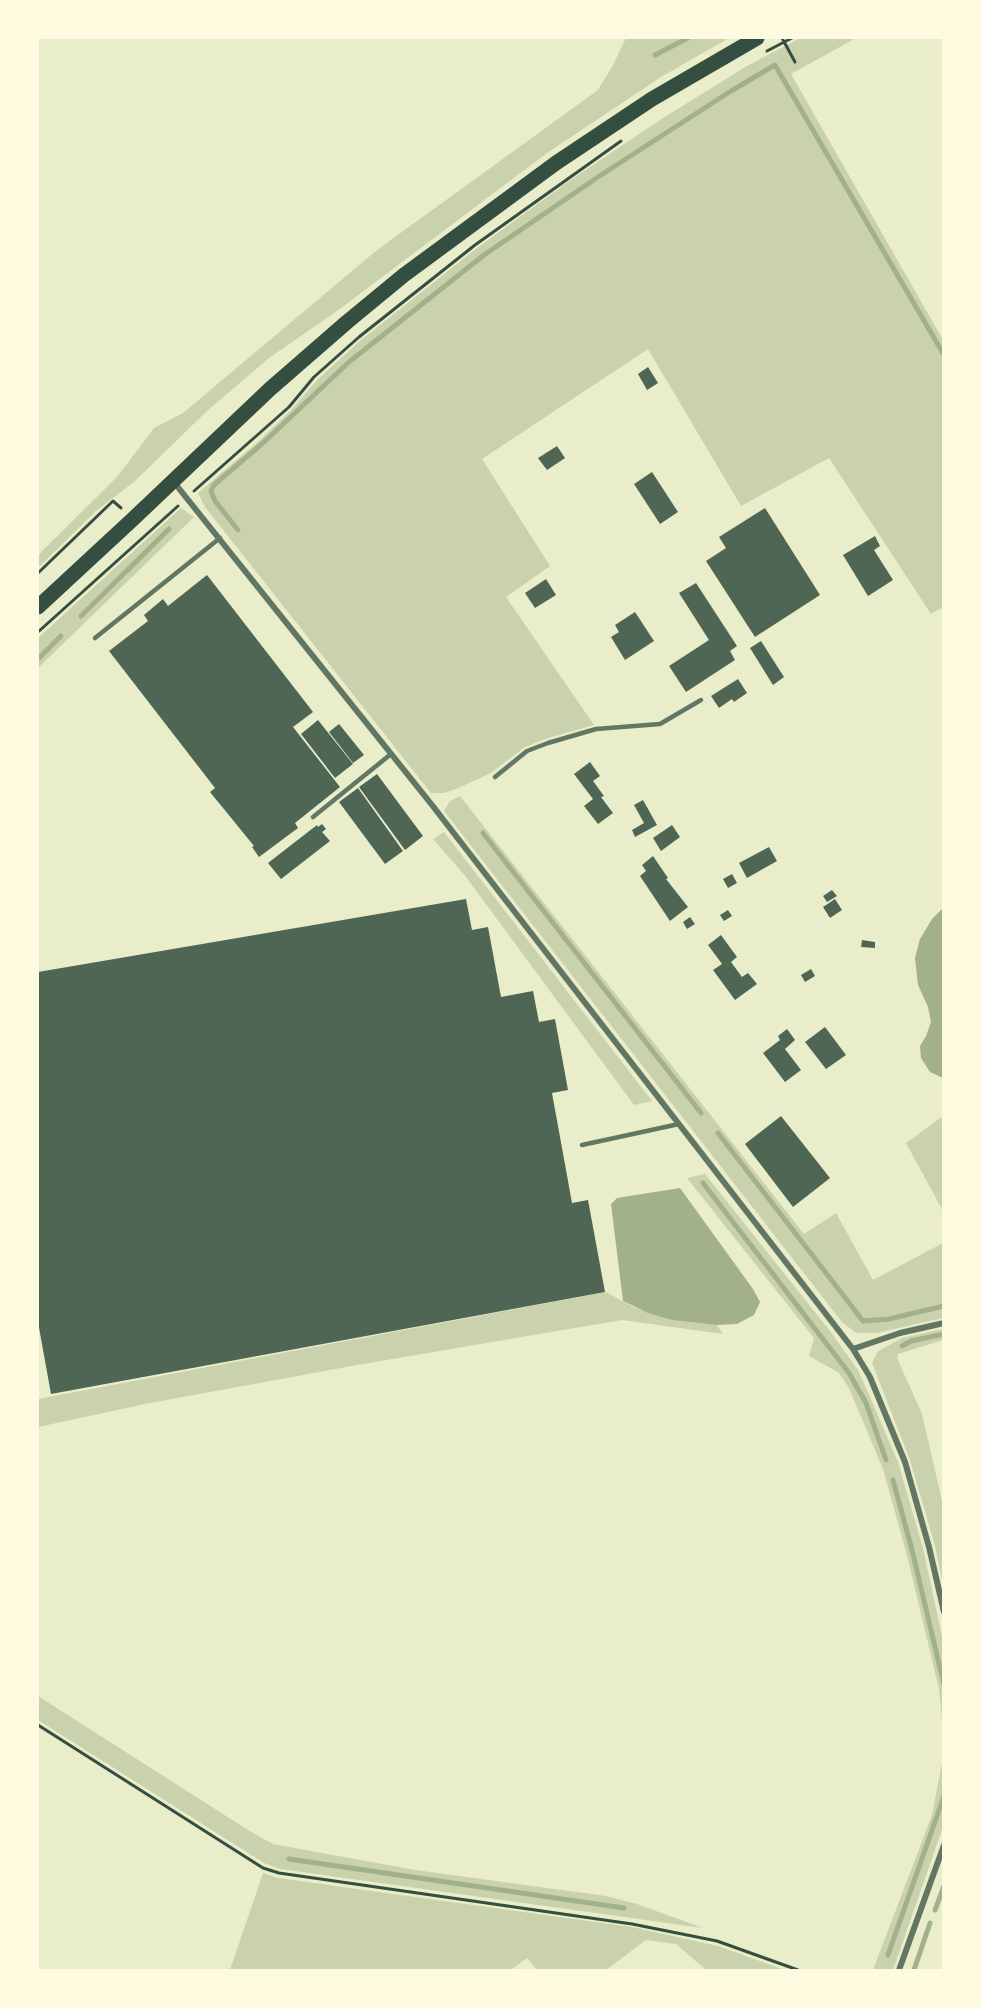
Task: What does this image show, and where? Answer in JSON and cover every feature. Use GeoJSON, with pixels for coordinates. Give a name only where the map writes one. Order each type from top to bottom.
{"type":"FeatureCollection","features":[{"type":"Feature","properties":{"kind":"main road"},"geometry":{"type":"LineString","coordinates":[[38,607],[270,389],[404,275],[556,163],[652,99],[757,38]]}},
{"type":"Feature","properties":{"kind":"street"},"geometry":{"type":"LineString","coordinates":[[172,481],[391,754],[853,1349],[870,1377],[905,1462],[929,1547],[944,1612]]}},
{"type":"Feature","properties":{"kind":"street"},"geometry":{"type":"LineString","coordinates":[[853,1349],[900,1333],[944,1323]]}},
{"type":"Feature","properties":{"kind":"street"},"geometry":{"type":"LineString","coordinates":[[899,1971],[944,1845]]}},
{"type":"Feature","properties":{"kind":"lane"},"geometry":{"type":"LineString","coordinates":[[95,638],[220,538]]}},
{"type":"Feature","properties":{"kind":"lane"},"geometry":{"type":"LineString","coordinates":[[495,777],[527,752],[548,743],[596,729],[660,724],[701,700]]}},
{"type":"Feature","properties":{"kind":"lane"},"geometry":{"type":"LineString","coordinates":[[313,817],[391,754]]}},
{"type":"Feature","properties":{"kind":"lane"},"geometry":{"type":"LineString","coordinates":[[582,1144],[680,1124]]}},
{"type":"Feature","properties":{"kind":"path"},"geometry":{"type":"LineString","coordinates":[[764,52],[783,40],[792,38]]}},
{"type":"Feature","properties":{"kind":"path"},"geometry":{"type":"LineString","coordinates":[[783,40],[795,62]]}},
{"type":"Feature","properties":{"kind":"path"},"geometry":{"type":"LineString","coordinates":[[38,632],[289,407],[314,377],[359,337],[475,245],[623,140]]}},
{"type":"Feature","properties":{"kind":"path"},"geometry":{"type":"LineString","coordinates":[[38,573],[112,501]]}},
{"type":"Feature","properties":{"kind":"path"},"geometry":{"type":"LineString","coordinates":[[38,1725],[264,1868],[279,1873],[643,1926],[717,1941],[798,1971]]}},
{"type":"Feature","properties":{"kind":"shaded area"},"geometry":{"type":"Polygon","coordinates":[[[626,38],[729,38],[661,77],[547,153],[337,311],[269,358],[207,411],[135,481],[96,511],[38,568],[38,555],[117,477],[154,428],[183,413],[377,250],[598,90],[626,38]]]}},
{"type":"Feature","properties":{"kind":"shaded area"},"geometry":{"type":"Polygon","coordinates":[[[800,38],[856,38],[791,74],[943,340],[943,607],[931,614],[829,458],[741,506],[648,349],[482,459],[550,566],[506,597],[594,725],[525,747],[491,773],[444,793],[431,793],[205,507],[198,493],[260,440],[318,379],[361,340],[477,248],[569,181],[663,118],[747,66],[800,38]]]}},
{"type":"Feature","properties":{"kind":"shaded area"},"geometry":{"type":"Polygon","coordinates":[[[181,508],[194,517],[38,668],[38,638],[181,508]]]}},
{"type":"Feature","properties":{"kind":"shaded area"},"geometry":{"type":"Polygon","coordinates":[[[460,796],[804,1234],[836,1213],[873,1280],[943,1243],[943,1318],[877,1333],[856,1333],[842,1322],[444,811],[450,801],[460,796]]]}},
{"type":"Feature","properties":{"kind":"shaded area"},"geometry":{"type":"Polygon","coordinates":[[[444,832],[652,1101],[634,1105],[466,877],[433,839],[444,832]]]}},
{"type":"Feature","properties":{"kind":"shaded area"},"geometry":{"type":"Polygon","coordinates":[[[943,908],[943,1078],[930,1072],[921,1058],[920,1046],[931,1022],[928,1007],[918,985],[915,958],[920,939],[932,919],[943,908]]]}},
{"type":"Feature","properties":{"kind":"shaded area"},"geometry":{"type":"Polygon","coordinates":[[[943,1116],[943,1211],[906,1143],[943,1116]]]}},
{"type":"Feature","properties":{"kind":"shaded area"},"geometry":{"type":"Polygon","coordinates":[[[705,1174],[830,1331],[858,1370],[898,1462],[923,1548],[943,1641],[943,1731],[939,1689],[907,1555],[883,1469],[849,1388],[839,1373],[809,1356],[814,1338],[687,1178],[705,1174]]]}},
{"type":"Feature","properties":{"kind":"shaded area"},"geometry":{"type":"Polygon","coordinates":[[[680,1188],[760,1302],[754,1315],[737,1324],[717,1325],[671,1320],[648,1313],[623,1301],[611,1204],[617,1198],[680,1188]]]}},
{"type":"Feature","properties":{"kind":"shaded area"},"geometry":{"type":"Polygon","coordinates":[[[606,1292],[633,1307],[670,1320],[717,1325],[723,1334],[622,1320],[357,1365],[145,1404],[38,1427],[38,1399],[606,1292]]]}},
{"type":"Feature","properties":{"kind":"shaded area"},"geometry":{"type":"Polygon","coordinates":[[[943,1329],[943,1340],[898,1354],[897,1358],[922,1414],[943,1505],[943,1584],[935,1546],[910,1460],[872,1363],[878,1351],[902,1338],[943,1329]]]}},
{"type":"Feature","properties":{"kind":"shaded area"},"geometry":{"type":"Polygon","coordinates":[[[38,1696],[273,1844],[415,1870],[606,1896],[637,1904],[703,1928],[280,1869],[264,1863],[38,1720],[38,1696]]]}},
{"type":"Feature","properties":{"kind":"shaded area"},"geometry":{"type":"Polygon","coordinates":[[[943,1758],[943,1827],[893,1970],[873,1970],[932,1815],[943,1758]]]}},
{"type":"Feature","properties":{"kind":"shaded area"},"geometry":{"type":"Polygon","coordinates":[[[263,1873],[278,1878],[632,1927],[718,1946],[785,1970],[706,1970],[676,1944],[646,1940],[606,1970],[537,1970],[527,1958],[511,1970],[230,1970],[263,1873]]]}},
{"type":"Feature","properties":{"kind":"building"},"geometry":{"type":"Polygon","coordinates":[[[648,367],[658,383],[647,390],[638,374],[648,367]]]}},
{"type":"Feature","properties":{"kind":"building"},"geometry":{"type":"Polygon","coordinates":[[[557,446],[565,458],[547,470],[538,458],[557,446]]]}},
{"type":"Feature","properties":{"kind":"building"},"geometry":{"type":"Polygon","coordinates":[[[652,472],[678,512],[660,524],[634,484],[652,472]]]}},
{"type":"Feature","properties":{"kind":"building"},"geometry":{"type":"Polygon","coordinates":[[[765,508],[820,595],[755,637],[706,561],[726,548],[719,537],[765,508]]]}},
{"type":"Feature","properties":{"kind":"building"},"geometry":{"type":"Polygon","coordinates":[[[875,536],[880,546],[874,550],[893,580],[868,596],[843,555],[875,536]]]}},
{"type":"Feature","properties":{"kind":"building"},"geometry":{"type":"Polygon","coordinates":[[[207,575],[313,712],[293,727],[340,787],[295,823],[298,828],[259,857],[252,847],[254,846],[210,792],[215,788],[109,651],[148,621],[144,615],[163,599],[168,606],[207,575]]]}},
{"type":"Feature","properties":{"kind":"building"},"geometry":{"type":"Polygon","coordinates":[[[546,579],[556,595],[535,608],[525,593],[546,579]]]}},
{"type":"Feature","properties":{"kind":"building"},"geometry":{"type":"Polygon","coordinates":[[[696,583],[737,646],[730,651],[735,660],[686,692],[669,666],[709,640],[679,593],[696,583]]]}},
{"type":"Feature","properties":{"kind":"building"},"geometry":{"type":"Polygon","coordinates":[[[635,612],[654,641],[625,660],[611,637],[619,632],[615,625],[635,612]]]}},
{"type":"Feature","properties":{"kind":"building"},"geometry":{"type":"Polygon","coordinates":[[[761,641],[784,677],[773,685],[750,648],[761,641]]]}},
{"type":"Feature","properties":{"kind":"building"},"geometry":{"type":"Polygon","coordinates":[[[738,679],[747,693],[719,708],[711,696],[738,679]]]}},
{"type":"Feature","properties":{"kind":"building"},"geometry":{"type":"Polygon","coordinates":[[[318,720],[353,764],[335,778],[301,734],[318,720]]]}},
{"type":"Feature","properties":{"kind":"building"},"geometry":{"type":"Polygon","coordinates":[[[339,724],[364,755],[353,763],[329,732],[339,724]]]}},
{"type":"Feature","properties":{"kind":"building"},"geometry":{"type":"Polygon","coordinates":[[[590,762],[600,776],[593,781],[613,813],[598,824],[584,806],[593,799],[574,774],[590,762]]]}},
{"type":"Feature","properties":{"kind":"building"},"geometry":{"type":"Polygon","coordinates":[[[377,774],[423,836],[405,850],[359,787],[377,774]]]}},
{"type":"Feature","properties":{"kind":"building"},"geometry":{"type":"Polygon","coordinates":[[[358,788],[403,851],[385,864],[339,802],[358,788]]]}},
{"type":"Feature","properties":{"kind":"building"},"geometry":{"type":"Polygon","coordinates":[[[643,800],[657,825],[635,837],[632,830],[644,823],[634,805],[643,800]]]}},
{"type":"Feature","properties":{"kind":"building"},"geometry":{"type":"Polygon","coordinates":[[[322,824],[326,829],[322,832],[330,841],[281,879],[268,863],[317,825],[318,827],[322,824]]]}},
{"type":"Feature","properties":{"kind":"building"},"geometry":{"type":"Polygon","coordinates":[[[672,825],[680,837],[661,851],[653,838],[672,825]]]}},
{"type":"Feature","properties":{"kind":"building"},"geometry":{"type":"Polygon","coordinates":[[[769,847],[777,861],[747,878],[739,863],[769,847]]]}},
{"type":"Feature","properties":{"kind":"building"},"geometry":{"type":"Polygon","coordinates":[[[653,856],[668,878],[666,879],[688,907],[670,921],[640,876],[646,871],[642,865],[653,856]]]}},
{"type":"Feature","properties":{"kind":"building"},"geometry":{"type":"Polygon","coordinates":[[[732,874],[737,883],[728,888],[723,879],[732,874]]]}},
{"type":"Feature","properties":{"kind":"building"},"geometry":{"type":"Polygon","coordinates":[[[832,890],[837,896],[827,902],[823,896],[832,890]]]}},
{"type":"Feature","properties":{"kind":"building"},"geometry":{"type":"Polygon","coordinates":[[[466,899],[472,930],[488,927],[501,997],[533,991],[539,1022],[555,1019],[568,1090],[552,1093],[572,1203],[588,1200],[605,1292],[51,1394],[38,1322],[38,972],[466,899]]]}},
{"type":"Feature","properties":{"kind":"building"},"geometry":{"type":"Polygon","coordinates":[[[835,899],[842,910],[830,918],[823,907],[835,899]]]}},
{"type":"Feature","properties":{"kind":"building"},"geometry":{"type":"Polygon","coordinates":[[[728,910],[732,916],[724,921],[720,915],[728,910]]]}},
{"type":"Feature","properties":{"kind":"building"},"geometry":{"type":"Polygon","coordinates":[[[690,917],[695,924],[687,929],[683,922],[690,917]]]}},
{"type":"Feature","properties":{"kind":"building"},"geometry":{"type":"Polygon","coordinates":[[[721,935],[737,957],[731,962],[742,977],[748,973],[757,984],[735,1000],[713,970],[722,964],[708,945],[721,935]]]}},
{"type":"Feature","properties":{"kind":"building"},"geometry":{"type":"Polygon","coordinates":[[[862,940],[875,942],[875,948],[861,947],[862,940]]]}},
{"type":"Feature","properties":{"kind":"building"},"geometry":{"type":"Polygon","coordinates":[[[811,969],[815,976],[805,982],[801,975],[811,969]]]}},
{"type":"Feature","properties":{"kind":"building"},"geometry":{"type":"Polygon","coordinates":[[[825,1027],[846,1055],[826,1069],[805,1042],[825,1027]]]}},
{"type":"Feature","properties":{"kind":"building"},"geometry":{"type":"Polygon","coordinates":[[[787,1029],[795,1040],[785,1049],[801,1070],[785,1082],[763,1053],[780,1040],[778,1036],[787,1029]]]}},
{"type":"Feature","properties":{"kind":"building"},"geometry":{"type":"Polygon","coordinates":[[[781,1116],[830,1178],[793,1207],[745,1144],[781,1116]]]}},
{"type":"Feature","properties":{"kind":"waterway"},"geometry":{"type":"LineString","coordinates":[[655,55],[688,38]]}},
{"type":"Feature","properties":{"kind":"waterway"},"geometry":{"type":"LineString","coordinates":[[238,530],[215,501],[211,491],[214,485],[264,442],[349,362],[484,255],[601,175],[775,65],[944,355]]}},
{"type":"Feature","properties":{"kind":"waterway"},"geometry":{"type":"LineString","coordinates":[[81,616],[169,529]]}},
{"type":"Feature","properties":{"kind":"waterway"},"geometry":{"type":"LineString","coordinates":[[38,659],[61,636]]}},
{"type":"Feature","properties":{"kind":"waterway"},"geometry":{"type":"LineString","coordinates":[[483,833],[701,1113]]}},
{"type":"Feature","properties":{"kind":"waterway"},"geometry":{"type":"LineString","coordinates":[[718,1133],[863,1321],[889,1319],[944,1306]]}},
{"type":"Feature","properties":{"kind":"waterway"},"geometry":{"type":"LineString","coordinates":[[703,1183],[849,1373],[866,1403],[886,1460]]}},
{"type":"Feature","properties":{"kind":"waterway"},"geometry":{"type":"LineString","coordinates":[[902,1346],[911,1341],[944,1334]]}},
{"type":"Feature","properties":{"kind":"waterway"},"geometry":{"type":"LineString","coordinates":[[893,1480],[944,1685]]}},
{"type":"Feature","properties":{"kind":"waterway"},"geometry":{"type":"LineString","coordinates":[[888,1955],[944,1796]]}},
{"type":"Feature","properties":{"kind":"waterway"},"geometry":{"type":"LineString","coordinates":[[289,1859],[624,1908]]}},
{"type":"Feature","properties":{"kind":"waterway"},"geometry":{"type":"LineString","coordinates":[[935,1910],[944,1886]]}},
{"type":"Feature","properties":{"kind":"waterway"},"geometry":{"type":"LineString","coordinates":[[914,1970],[930,1923]]}}]}
